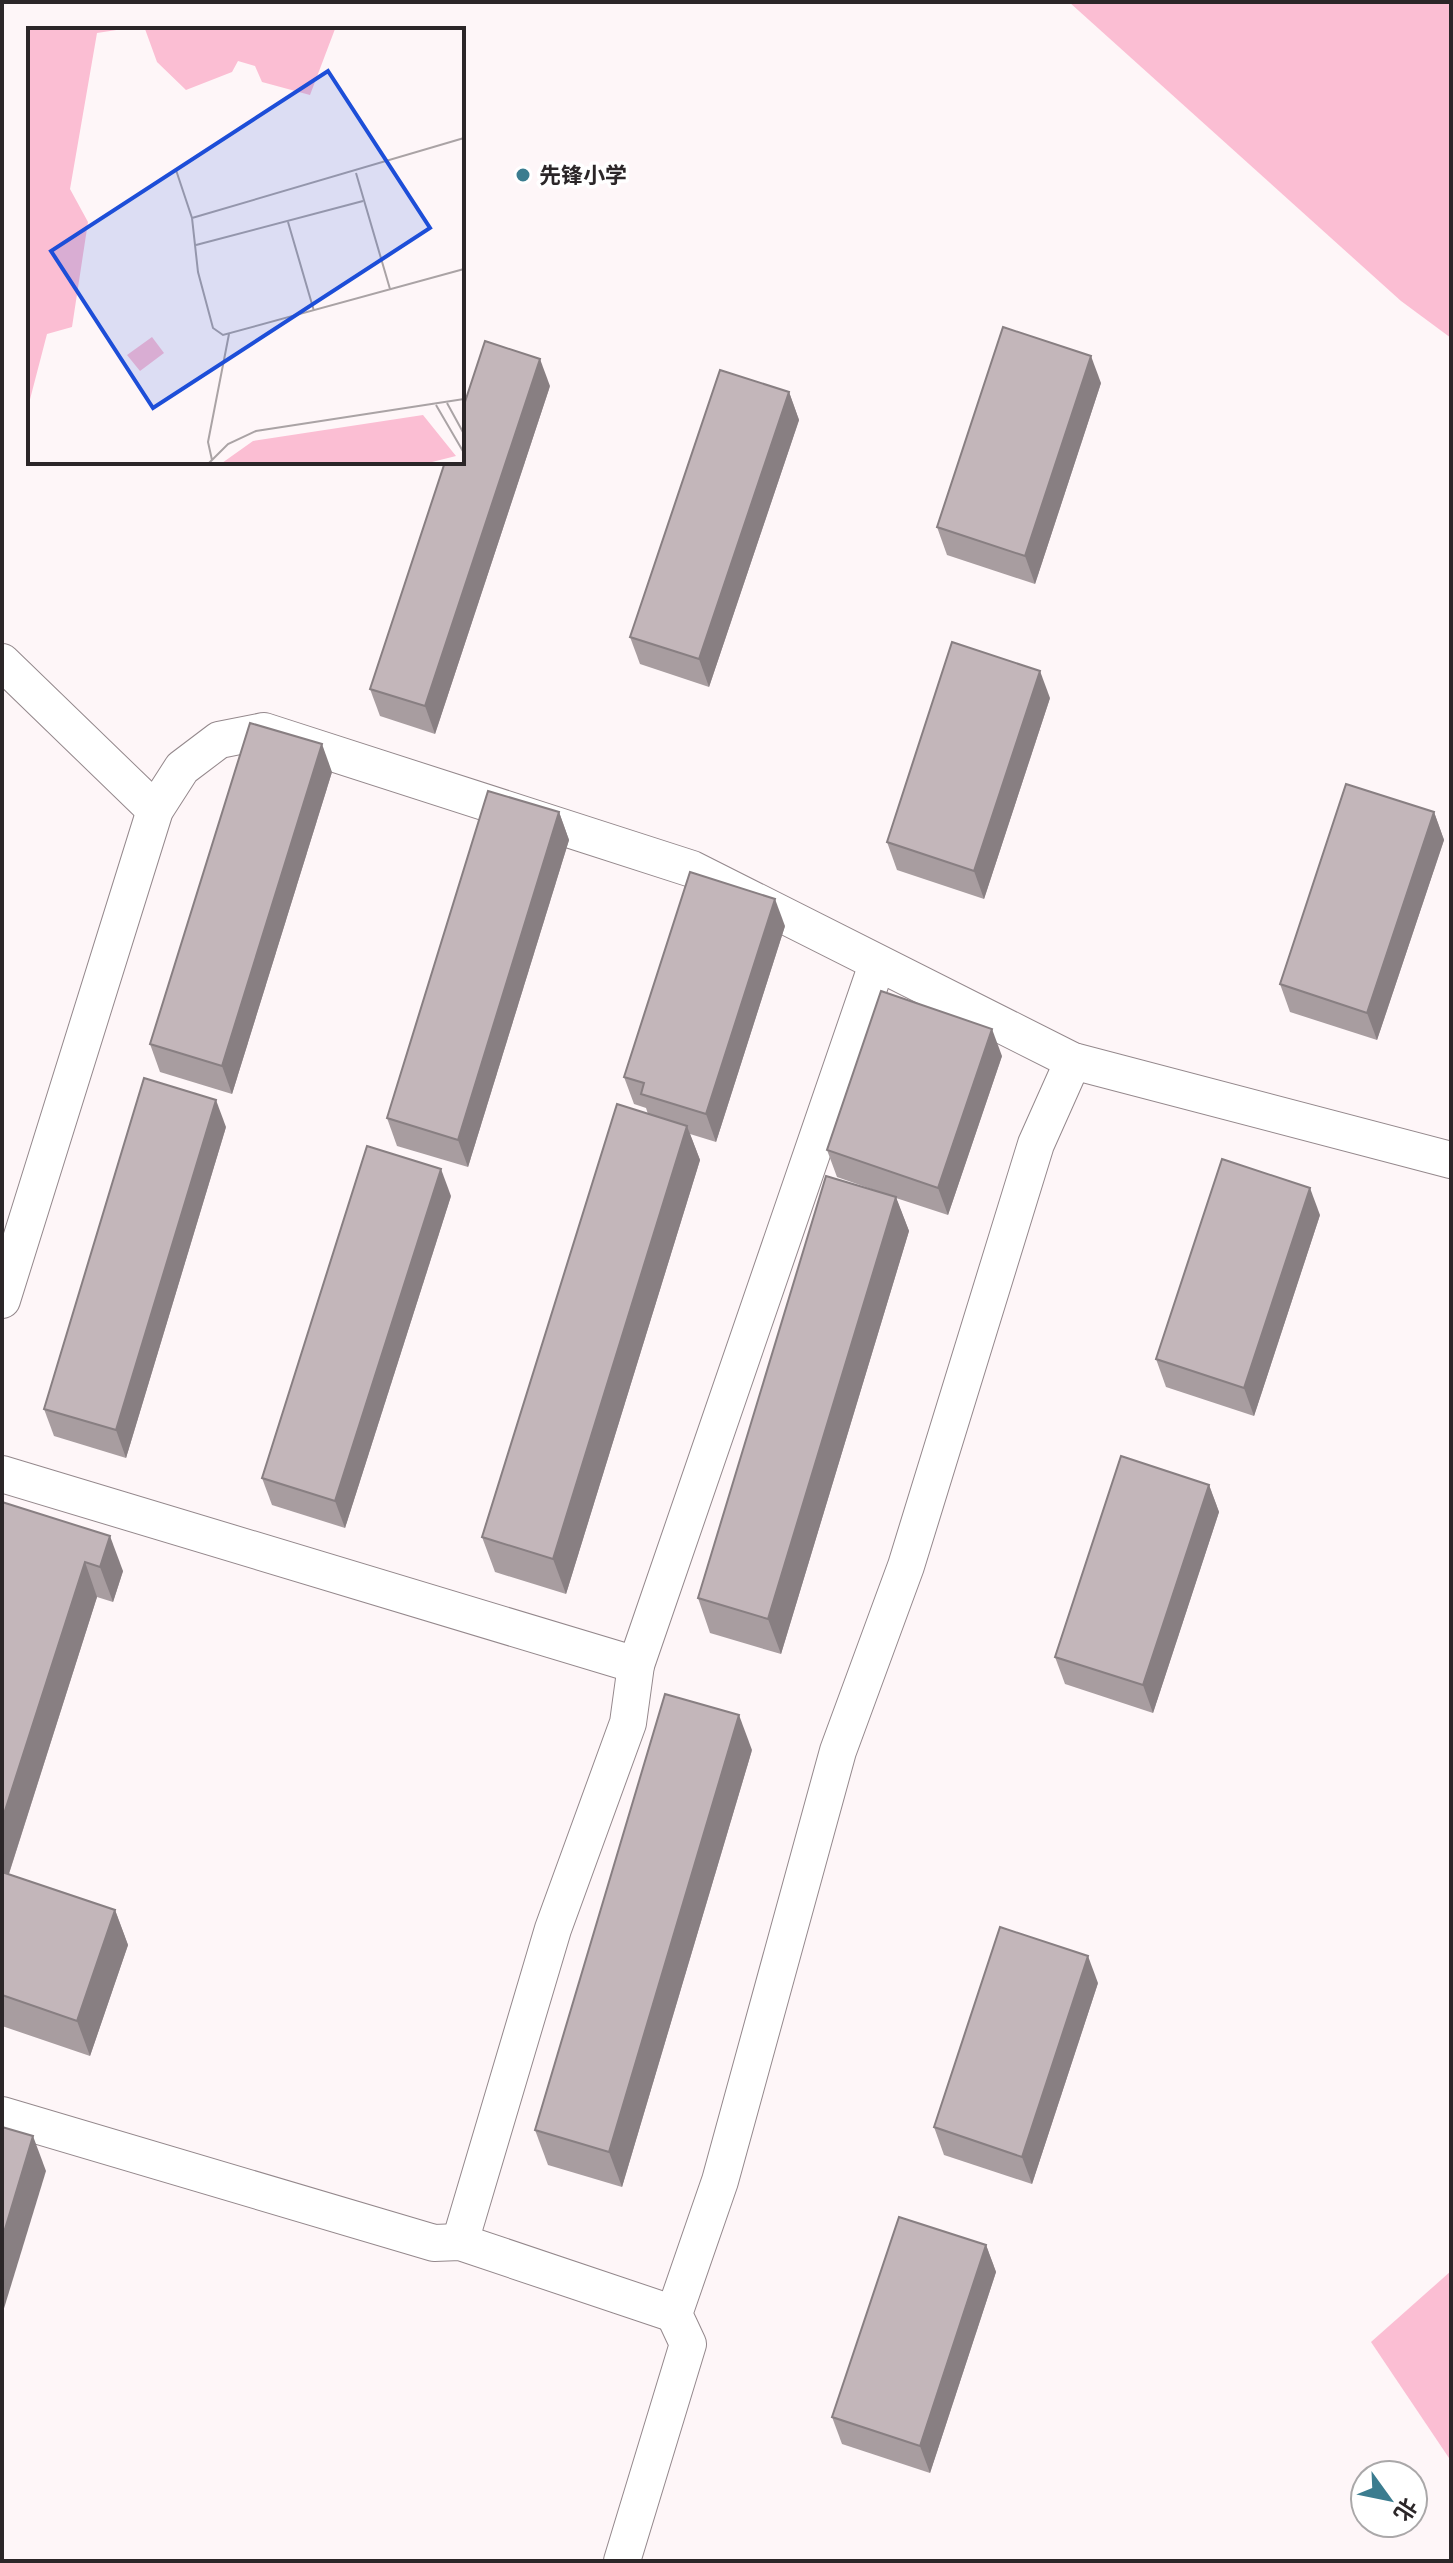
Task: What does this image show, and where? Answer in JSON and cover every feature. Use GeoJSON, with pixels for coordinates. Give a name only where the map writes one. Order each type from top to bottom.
{"type":"FeatureCollection","features":[{"type":"Feature","properties":{"kind":"street"},"geometry":{"type":"LineString","coordinates":[[2,662],[155,810]]}},
{"type":"Feature","properties":{"kind":"street"},"geometry":{"type":"LineString","coordinates":[[2,1300],[155,810],[182,768],[219,740],[264,731],[692,869],[1073,1061],[1451,1160]]}},
{"type":"Feature","properties":{"kind":"street"},"geometry":{"type":"LineString","coordinates":[[460,2242],[553,1929],[628,1723],[636,1665],[875,970]]}},
{"type":"Feature","properties":{"kind":"street"},"geometry":{"type":"LineString","coordinates":[[622,2561],[688,2344],[674,2314],[720,2181],[838,1751],[906,1566],[1036,1144],[1073,1061]]}},
{"type":"Feature","properties":{"kind":"street"},"geometry":{"type":"LineString","coordinates":[[2,1474],[636,1665]]}},
{"type":"Feature","properties":{"kind":"street"},"geometry":{"type":"LineString","coordinates":[[2,2115],[434,2243],[460,2242],[674,2314]]}},
{"type":"Feature","properties":{"kind":"shaded area"},"geometry":{"type":"Polygon","coordinates":[[[1069,2],[1451,2],[1451,338],[1401,301],[1069,2]]]}},
{"type":"Feature","properties":{"kind":"shaded area"},"geometry":{"type":"Polygon","coordinates":[[[1451,2271],[1451,2461],[1371,2342],[1451,2271]]]}},
{"type":"Feature","properties":{"kind":"building"},"geometry":{"type":"Polygon","coordinates":[[[1003,327],[1091,356],[1025,556],[937,527],[1003,327]]]}},
{"type":"Feature","properties":{"kind":"building"},"geometry":{"type":"Polygon","coordinates":[[[485,341],[540,359],[425,706],[370,689],[444,464],[464,464],[464,405],[485,341]]]}},
{"type":"Feature","properties":{"kind":"building"},"geometry":{"type":"Polygon","coordinates":[[[720,370],[789,392],[699,659],[630,637],[720,370]]]}},
{"type":"Feature","properties":{"kind":"building"},"geometry":{"type":"Polygon","coordinates":[[[952,642],[1040,671],[974,871],[887,842],[952,642]]]}},
{"type":"Feature","properties":{"kind":"building"},"geometry":{"type":"Polygon","coordinates":[[[250,723],[322,744],[222,1066],[150,1044],[250,723]]]}},
{"type":"Feature","properties":{"kind":"building"},"geometry":{"type":"Polygon","coordinates":[[[1346,784],[1434,812],[1367,1013],[1280,984],[1346,784]]]}},
{"type":"Feature","properties":{"kind":"building"},"geometry":{"type":"Polygon","coordinates":[[[488,791],[559,812],[458,1140],[387,1118],[488,791]]]}},
{"type":"Feature","properties":{"kind":"building"},"geometry":{"type":"Polygon","coordinates":[[[690,872],[775,899],[706,1114],[641,1094],[644,1083],[624,1077],[690,872]]]}},
{"type":"Feature","properties":{"kind":"building"},"geometry":{"type":"Polygon","coordinates":[[[881,991],[992,1029],[938,1188],[827,1150],[881,991]]]}},
{"type":"Feature","properties":{"kind":"building"},"geometry":{"type":"Polygon","coordinates":[[[144,1078],[216,1100],[116,1430],[44,1409],[144,1078]]]}},
{"type":"Feature","properties":{"kind":"building"},"geometry":{"type":"Polygon","coordinates":[[[617,1104],[687,1126],[553,1559],[482,1537],[617,1104]]]}},
{"type":"Feature","properties":{"kind":"building"},"geometry":{"type":"Polygon","coordinates":[[[367,1146],[441,1169],[335,1501],[262,1478],[367,1146]]]}},
{"type":"Feature","properties":{"kind":"building"},"geometry":{"type":"Polygon","coordinates":[[[1222,1159],[1310,1188],[1244,1388],[1156,1359],[1222,1159]]]}},
{"type":"Feature","properties":{"kind":"building"},"geometry":{"type":"Polygon","coordinates":[[[826,1176],[896,1197],[768,1619],[698,1598],[826,1176]]]}},
{"type":"Feature","properties":{"kind":"building"},"geometry":{"type":"Polygon","coordinates":[[[1121,1456],[1209,1485],[1143,1685],[1055,1657],[1121,1456]]]}},
{"type":"Feature","properties":{"kind":"building"},"geometry":{"type":"Polygon","coordinates":[[[2,1502],[110,1536],[100,1567],[85,1562],[2,1820],[2,1502]]]}},
{"type":"Feature","properties":{"kind":"building"},"geometry":{"type":"Polygon","coordinates":[[[665,1694],[739,1715],[609,2152],[535,2130],[665,1694]]]}},
{"type":"Feature","properties":{"kind":"building"},"geometry":{"type":"Polygon","coordinates":[[[2,1872],[115,1910],[77,2021],[2,1995],[2,1872]]]}},
{"type":"Feature","properties":{"kind":"building"},"geometry":{"type":"Polygon","coordinates":[[[1000,1927],[1088,1956],[1022,2157],[934,2127],[1000,1927]]]}},
{"type":"Feature","properties":{"kind":"building"},"geometry":{"type":"Polygon","coordinates":[[[2,2127],[33,2136],[2,2239],[2,2127]]]}},
{"type":"Feature","properties":{"kind":"building"},"geometry":{"type":"Polygon","coordinates":[[[899,2217],[986,2245],[920,2446],[832,2417],[899,2217]]]}},
{"type":"Feature","properties":{"kind":"place","name":"先锋小学"},"geometry":{"type":"Point","coordinates":[523,175]}}]}
